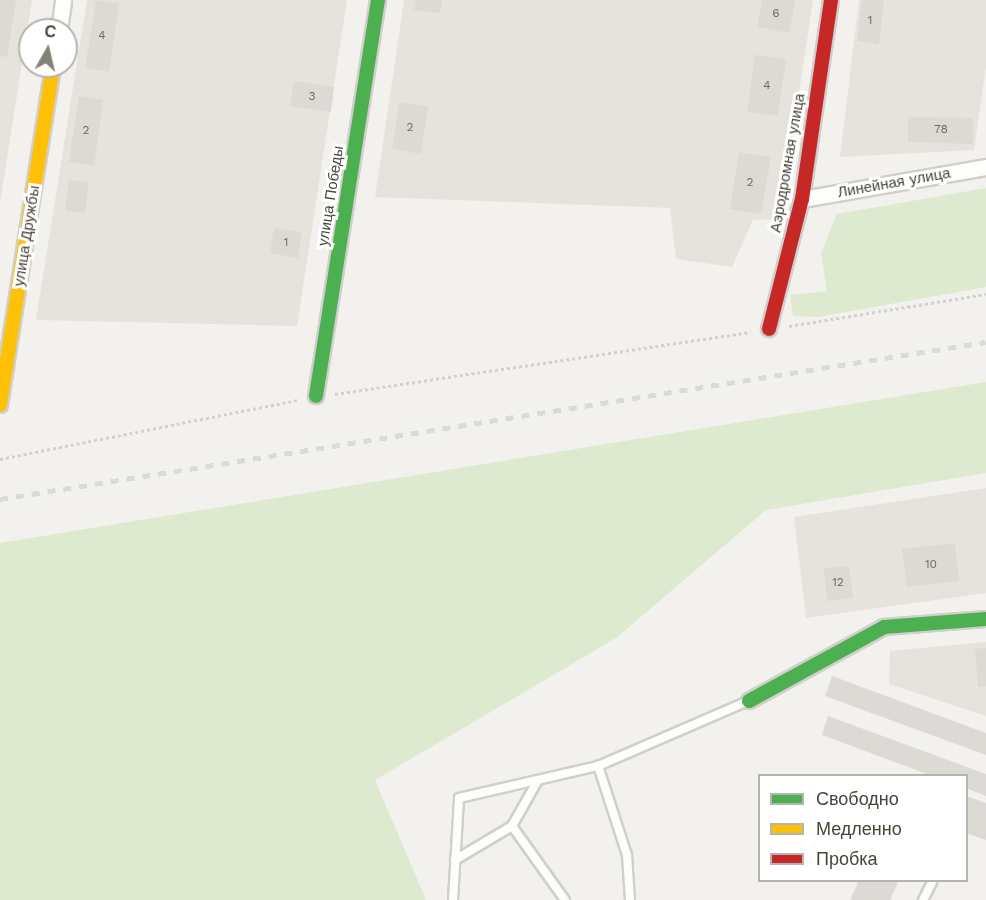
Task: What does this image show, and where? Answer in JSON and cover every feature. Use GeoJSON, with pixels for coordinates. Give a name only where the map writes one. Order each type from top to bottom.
{"type":"FeatureCollection","features":[{"type":"Feature","properties":{"kind":"street"},"geometry":{"type":"LineString","coordinates":[[61,18],[63,0]]}},
{"type":"Feature","properties":{"kind":"street","name":"улица Победы"},"geometry":{"type":"LineString","coordinates":[[316,396],[378,0]]}},
{"type":"Feature","properties":{"kind":"street","name":"Аэродромная улица"},"geometry":{"type":"LineString","coordinates":[[769,329],[802,199],[831,0]]}},
{"type":"Feature","properties":{"kind":"street","name":"улица Дружбы"},"geometry":{"type":"LineString","coordinates":[[0,405],[51,78]]}},
{"type":"Feature","properties":{"kind":"street","name":"Линейная улица"},"geometry":{"type":"LineString","coordinates":[[802,199],[986,167]]}},
{"type":"Feature","properties":{"kind":"street"},"geometry":{"type":"LineString","coordinates":[[748,701],[884,627],[986,619]]}},
{"type":"Feature","properties":{"kind":"lane"},"geometry":{"type":"LineString","coordinates":[[453,900],[459,798],[598,766],[748,701]]}},
{"type":"Feature","properties":{"kind":"lane"},"geometry":{"type":"LineString","coordinates":[[598,766],[627,855],[630,900]]}},
{"type":"Feature","properties":{"kind":"lane"},"geometry":{"type":"LineString","coordinates":[[455,860],[512,826],[538,780]]}},
{"type":"Feature","properties":{"kind":"lane"},"geometry":{"type":"LineString","coordinates":[[512,826],[565,900]]}},
{"type":"Feature","properties":{"kind":"lane"},"geometry":{"type":"LineString","coordinates":[[923,900],[932,882]]}},
{"type":"Feature","properties":{"kind":"path"},"geometry":{"type":"LineString","coordinates":[[0,459],[316,396],[769,329],[986,294]]}},
{"type":"Feature","properties":{"kind":"shaded area"},"geometry":{"type":"Polygon","coordinates":[[[0,0],[32,0],[29,18],[18,18],[20,78],[0,203],[0,0]]]}},
{"type":"Feature","properties":{"kind":"shaded area"},"geometry":{"type":"Polygon","coordinates":[[[87,0],[347,0],[297,326],[36,320],[75,78],[78,78],[78,56],[87,0]]]}},
{"type":"Feature","properties":{"kind":"shaded area"},"geometry":{"type":"Polygon","coordinates":[[[404,0],[813,0],[780,219],[753,220],[732,267],[676,259],[670,208],[375,197],[404,0]]]}},
{"type":"Feature","properties":{"kind":"shaded area"},"geometry":{"type":"Polygon","coordinates":[[[859,0],[986,0],[986,67],[974,150],[840,157],[859,0]]]}},
{"type":"Feature","properties":{"kind":"shaded area"},"geometry":{"type":"Polygon","coordinates":[[[986,488],[986,593],[806,618],[794,517],[986,488]]]}},
{"type":"Feature","properties":{"kind":"shaded area"},"geometry":{"type":"Polygon","coordinates":[[[986,642],[986,716],[889,684],[890,651],[986,642]]]}},
{"type":"Feature","properties":{"kind":"green space"},"geometry":{"type":"Polygon","coordinates":[[[986,188],[986,287],[818,317],[793,316],[790,295],[827,291],[821,253],[837,214],[986,188]]]}},
{"type":"Feature","properties":{"kind":"green space"},"geometry":{"type":"Polygon","coordinates":[[[986,382],[986,473],[766,510],[616,638],[375,780],[426,900],[0,900],[0,543],[986,382]]]}},
{"type":"Feature","properties":{"kind":"building"},"geometry":{"type":"Polygon","coordinates":[[[0,0],[16,0],[7,57],[0,56],[0,0]]]}},
{"type":"Feature","properties":{"kind":"building"},"geometry":{"type":"Polygon","coordinates":[[[96,0],[119,4],[109,72],[85,68],[96,0]]]}},
{"type":"Feature","properties":{"kind":"building"},"geometry":{"type":"Polygon","coordinates":[[[416,0],[442,0],[440,13],[414,10],[416,0]]]}},
{"type":"Feature","properties":{"kind":"building"},"geometry":{"type":"Polygon","coordinates":[[[762,0],[795,0],[789,33],[757,27],[762,0]]]}},
{"type":"Feature","properties":{"kind":"building"},"geometry":{"type":"Polygon","coordinates":[[[862,0],[884,0],[879,44],[857,41],[862,0]]]}},
{"type":"Feature","properties":{"kind":"building"},"geometry":{"type":"Polygon","coordinates":[[[755,55],[786,59],[778,116],[747,112],[755,55]]]}},
{"type":"Feature","properties":{"kind":"building"},"geometry":{"type":"Polygon","coordinates":[[[294,81],[334,87],[331,112],[290,106],[294,81]]]}},
{"type":"Feature","properties":{"kind":"building"},"geometry":{"type":"Polygon","coordinates":[[[79,96],[103,100],[94,166],[69,162],[79,96]]]}},
{"type":"Feature","properties":{"kind":"building"},"geometry":{"type":"Polygon","coordinates":[[[399,102],[428,106],[421,154],[392,149],[399,102]]]}},
{"type":"Feature","properties":{"kind":"building"},"geometry":{"type":"Polygon","coordinates":[[[908,117],[973,118],[973,144],[908,142],[908,117]]]}},
{"type":"Feature","properties":{"kind":"building"},"geometry":{"type":"Polygon","coordinates":[[[739,152],[771,157],[761,214],[730,209],[739,152]]]}},
{"type":"Feature","properties":{"kind":"building"},"geometry":{"type":"Polygon","coordinates":[[[69,180],[89,182],[85,213],[65,211],[69,180]]]}},
{"type":"Feature","properties":{"kind":"building"},"geometry":{"type":"Polygon","coordinates":[[[274,228],[302,232],[298,258],[270,253],[274,228]]]}},
{"type":"Feature","properties":{"kind":"building"},"geometry":{"type":"Polygon","coordinates":[[[955,543],[959,581],[907,587],[902,549],[955,543]]]}},
{"type":"Feature","properties":{"kind":"building"},"geometry":{"type":"Polygon","coordinates":[[[849,566],[853,598],[827,601],[824,568],[849,566]]]}},
{"type":"Feature","properties":{"kind":"building"},"geometry":{"type":"Polygon","coordinates":[[[986,648],[986,686],[978,687],[975,649],[986,648]]]}},
{"type":"Feature","properties":{"kind":"building"},"geometry":{"type":"Polygon","coordinates":[[[832,676],[986,733],[986,755],[825,696],[832,676]]]}},
{"type":"Feature","properties":{"kind":"building"},"geometry":{"type":"Polygon","coordinates":[[[828,716],[986,774],[986,796],[968,789],[968,774],[927,774],[822,735],[828,716]]]}},
{"type":"Feature","properties":{"kind":"building"},"geometry":{"type":"Polygon","coordinates":[[[968,797],[986,803],[986,840],[968,834],[968,797]]]}},
{"type":"Feature","properties":{"kind":"building"},"geometry":{"type":"Polygon","coordinates":[[[858,882],[898,882],[890,900],[850,900],[858,882]]]}},
{"type":"Feature","properties":{"kind":"railway"},"geometry":{"type":"LineString","coordinates":[[0,499],[986,342]]}},
{"type":"Feature","properties":{"kind":"traffic: fast"},"geometry":{"type":"LineString","coordinates":[[316,396],[378,0]]}},
{"type":"Feature","properties":{"kind":"traffic: fast"},"geometry":{"type":"LineString","coordinates":[[749,701],[884,627],[986,619]]}},
{"type":"Feature","properties":{"kind":"traffic: slow"},"geometry":{"type":"LineString","coordinates":[[0,405],[51,78]]}},
{"type":"Feature","properties":{"kind":"traffic: jam"},"geometry":{"type":"LineString","coordinates":[[769,329],[802,199],[831,0]]}}]}
